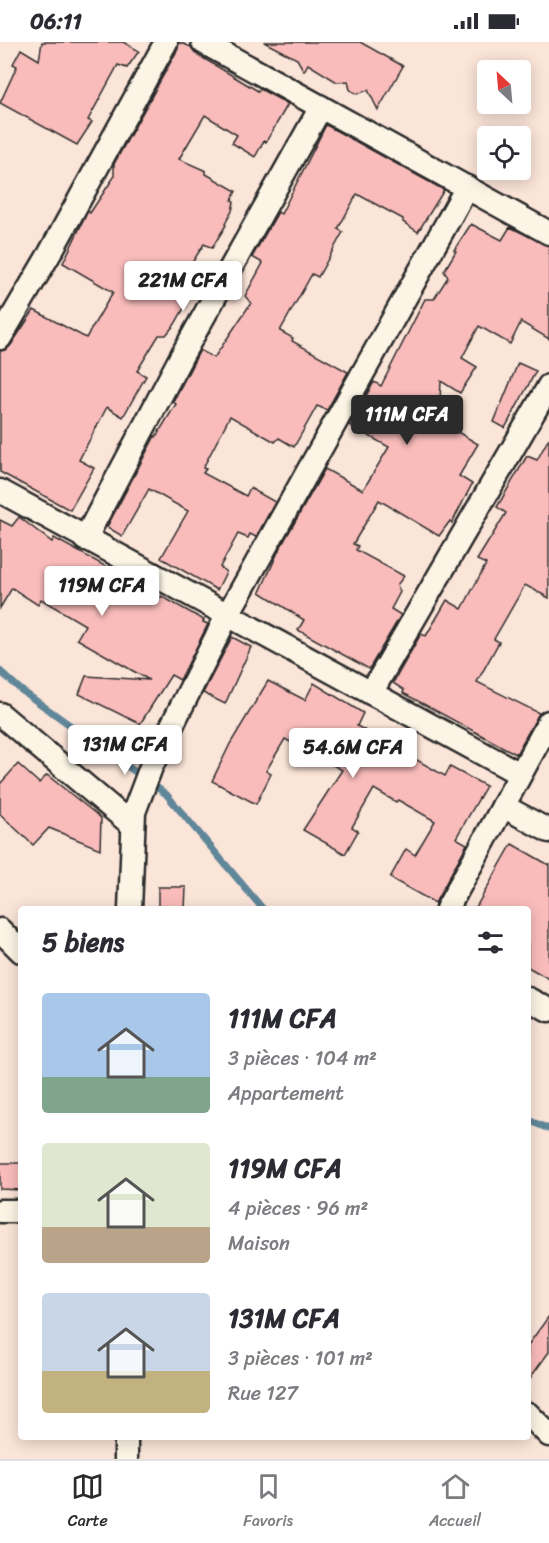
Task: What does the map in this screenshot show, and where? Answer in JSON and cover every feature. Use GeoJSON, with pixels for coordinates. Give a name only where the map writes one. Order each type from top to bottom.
{"type":"FeatureCollection","features":[{"type":"Feature","properties":{"kind":"street"},"geometry":{"type":"LineString","coordinates":[[0,338],[50,253],[166,42]]}},
{"type":"Feature","properties":{"kind":"street"},"geometry":{"type":"LineString","coordinates":[[203,42],[549,233]]}},
{"type":"Feature","properties":{"kind":"street"},"geometry":{"type":"LineString","coordinates":[[85,538],[181,357],[321,107]]}},
{"type":"Feature","properties":{"kind":"street"},"geometry":{"type":"LineString","coordinates":[[130,906],[132,825],[136,802],[151,767],[227,616],[467,187]]}},
{"type":"Feature","properties":{"kind":"street"},"geometry":{"type":"LineString","coordinates":[[371,693],[549,386]]}},
{"type":"Feature","properties":{"kind":"street"},"geometry":{"type":"LineString","coordinates":[[0,491],[520,774]]}},
{"type":"Feature","properties":{"kind":"street"},"geometry":{"type":"LineString","coordinates":[[0,714],[132,825]]}},
{"type":"Feature","properties":{"kind":"street"},"geometry":{"type":"LineString","coordinates":[[449,906],[549,722]]}},
{"type":"Feature","properties":{"kind":"street"},"geometry":{"type":"LineString","coordinates":[[503,806],[549,831]]}},
{"type":"Feature","properties":{"kind":"street"},"geometry":{"type":"LineString","coordinates":[[0,930],[18,949]]}},
{"type":"Feature","properties":{"kind":"street"},"geometry":{"type":"LineString","coordinates":[[0,953],[18,952]]}},
{"type":"Feature","properties":{"kind":"street"},"geometry":{"type":"LineString","coordinates":[[531,1001],[549,1010]]}},
{"type":"Feature","properties":{"kind":"street"},"geometry":{"type":"LineString","coordinates":[[0,1211],[18,1211]]}},
{"type":"Feature","properties":{"kind":"street"},"geometry":{"type":"LineString","coordinates":[[531,1417],[549,1435]]}},
{"type":"Feature","properties":{"kind":"street"},"geometry":{"type":"LineString","coordinates":[[126,1440],[126,1459]]}},
{"type":"Feature","properties":{"kind":"building"},"geometry":{"type":"Polygon","coordinates":[[[42,42],[123,42],[139,51],[127,68],[118,65],[88,120],[92,122],[77,145],[0,103],[17,66],[13,64],[21,49],[39,60],[42,42]]]}},
{"type":"Feature","properties":{"kind":"building"},"geometry":{"type":"Polygon","coordinates":[[[179,42],[191,47],[196,54],[258,91],[260,89],[288,104],[255,157],[232,143],[237,135],[205,115],[179,159],[206,171],[206,174],[236,191],[232,200],[234,202],[232,211],[212,248],[204,244],[183,277],[197,285],[175,324],[166,335],[159,335],[137,371],[146,376],[123,417],[107,407],[79,460],[94,468],[70,510],[0,472],[0,351],[6,350],[11,345],[34,310],[86,338],[113,292],[63,263],[88,211],[90,213],[114,177],[114,164],[178,49],[179,42]]]}},
{"type":"Feature","properties":{"kind":"building"},"geometry":{"type":"Polygon","coordinates":[[[264,42],[360,42],[403,66],[378,110],[368,90],[357,94],[350,90],[348,81],[337,82],[308,64],[304,71],[297,59],[264,42]]]}},
{"type":"Feature","properties":{"kind":"building"},"geometry":{"type":"Polygon","coordinates":[[[326,125],[444,190],[418,232],[403,222],[403,219],[357,194],[338,229],[343,232],[318,277],[312,274],[280,331],[293,338],[292,341],[348,372],[327,410],[317,406],[294,447],[279,438],[275,442],[230,416],[203,468],[206,469],[203,473],[246,496],[250,488],[275,502],[256,537],[250,534],[248,538],[238,534],[220,567],[226,572],[217,590],[161,558],[188,511],[149,489],[122,536],[107,527],[155,436],[176,404],[173,402],[200,350],[214,358],[251,303],[245,296],[263,263],[252,257],[278,212],[281,214],[326,125]]]}},
{"type":"Feature","properties":{"kind":"building"},"geometry":{"type":"Polygon","coordinates":[[[471,224],[502,240],[510,227],[549,246],[549,339],[521,322],[510,344],[479,326],[462,358],[477,367],[460,393],[441,381],[439,421],[478,444],[459,476],[472,484],[452,523],[450,521],[439,536],[379,500],[353,544],[358,546],[356,550],[404,576],[397,585],[400,592],[391,609],[401,615],[369,669],[298,630],[304,620],[260,592],[279,550],[325,469],[363,490],[389,447],[349,425],[374,382],[381,386],[425,299],[434,299],[448,277],[444,271],[471,224]]]}},
{"type":"Feature","properties":{"kind":"building"},"geometry":{"type":"Polygon","coordinates":[[[518,363],[536,371],[505,428],[494,422],[518,363]]]}},
{"type":"Feature","properties":{"kind":"building"},"geometry":{"type":"Polygon","coordinates":[[[549,438],[549,598],[525,585],[494,639],[499,642],[477,682],[539,713],[516,754],[403,693],[404,690],[393,683],[421,634],[426,636],[447,600],[462,609],[486,564],[477,560],[506,513],[497,507],[527,456],[537,460],[549,438]]]}},
{"type":"Feature","properties":{"kind":"building"},"geometry":{"type":"Polygon","coordinates":[[[19,517],[52,542],[54,538],[114,571],[110,578],[156,603],[161,596],[208,624],[180,680],[171,675],[140,724],[79,694],[86,676],[149,680],[77,639],[85,625],[41,599],[38,605],[12,588],[0,608],[0,520],[12,526],[19,517]]]}},
{"type":"Feature","properties":{"kind":"building"},"geometry":{"type":"Polygon","coordinates":[[[232,637],[251,647],[225,704],[203,693],[232,637]]]}},
{"type":"Feature","properties":{"kind":"building"},"geometry":{"type":"Polygon","coordinates":[[[268,681],[305,700],[314,683],[363,713],[357,726],[445,776],[450,767],[486,786],[456,838],[467,844],[435,903],[390,878],[406,849],[415,855],[435,821],[398,800],[396,802],[374,789],[352,827],[358,831],[345,854],[303,830],[342,770],[285,739],[266,771],[271,774],[256,804],[212,781],[230,744],[268,681]]]}},
{"type":"Feature","properties":{"kind":"building"},"geometry":{"type":"Polygon","coordinates":[[[18,764],[39,783],[47,775],[101,818],[100,849],[49,828],[33,845],[0,814],[0,784],[18,764]]]}},
{"type":"Feature","properties":{"kind":"building"},"geometry":{"type":"Polygon","coordinates":[[[512,844],[549,865],[549,979],[531,969],[531,906],[477,906],[512,844]]]}},
{"type":"Feature","properties":{"kind":"building"},"geometry":{"type":"Polygon","coordinates":[[[158,887],[186,887],[185,906],[158,906],[158,887]]]}},
{"type":"Feature","properties":{"kind":"building"},"geometry":{"type":"Polygon","coordinates":[[[0,1163],[18,1163],[18,1190],[0,1189],[0,1163]]]}},
{"type":"Feature","properties":{"kind":"building"},"geometry":{"type":"Polygon","coordinates":[[[549,1316],[549,1352],[531,1377],[531,1341],[549,1316]]]}},
{"type":"Feature","properties":{"kind":"waterway"},"geometry":{"type":"LineString","coordinates":[[0,671],[21,690],[166,794],[260,906]]}},
{"type":"Feature","properties":{"kind":"waterway"},"geometry":{"type":"LineString","coordinates":[[531,1121],[549,1129]]}}]}
